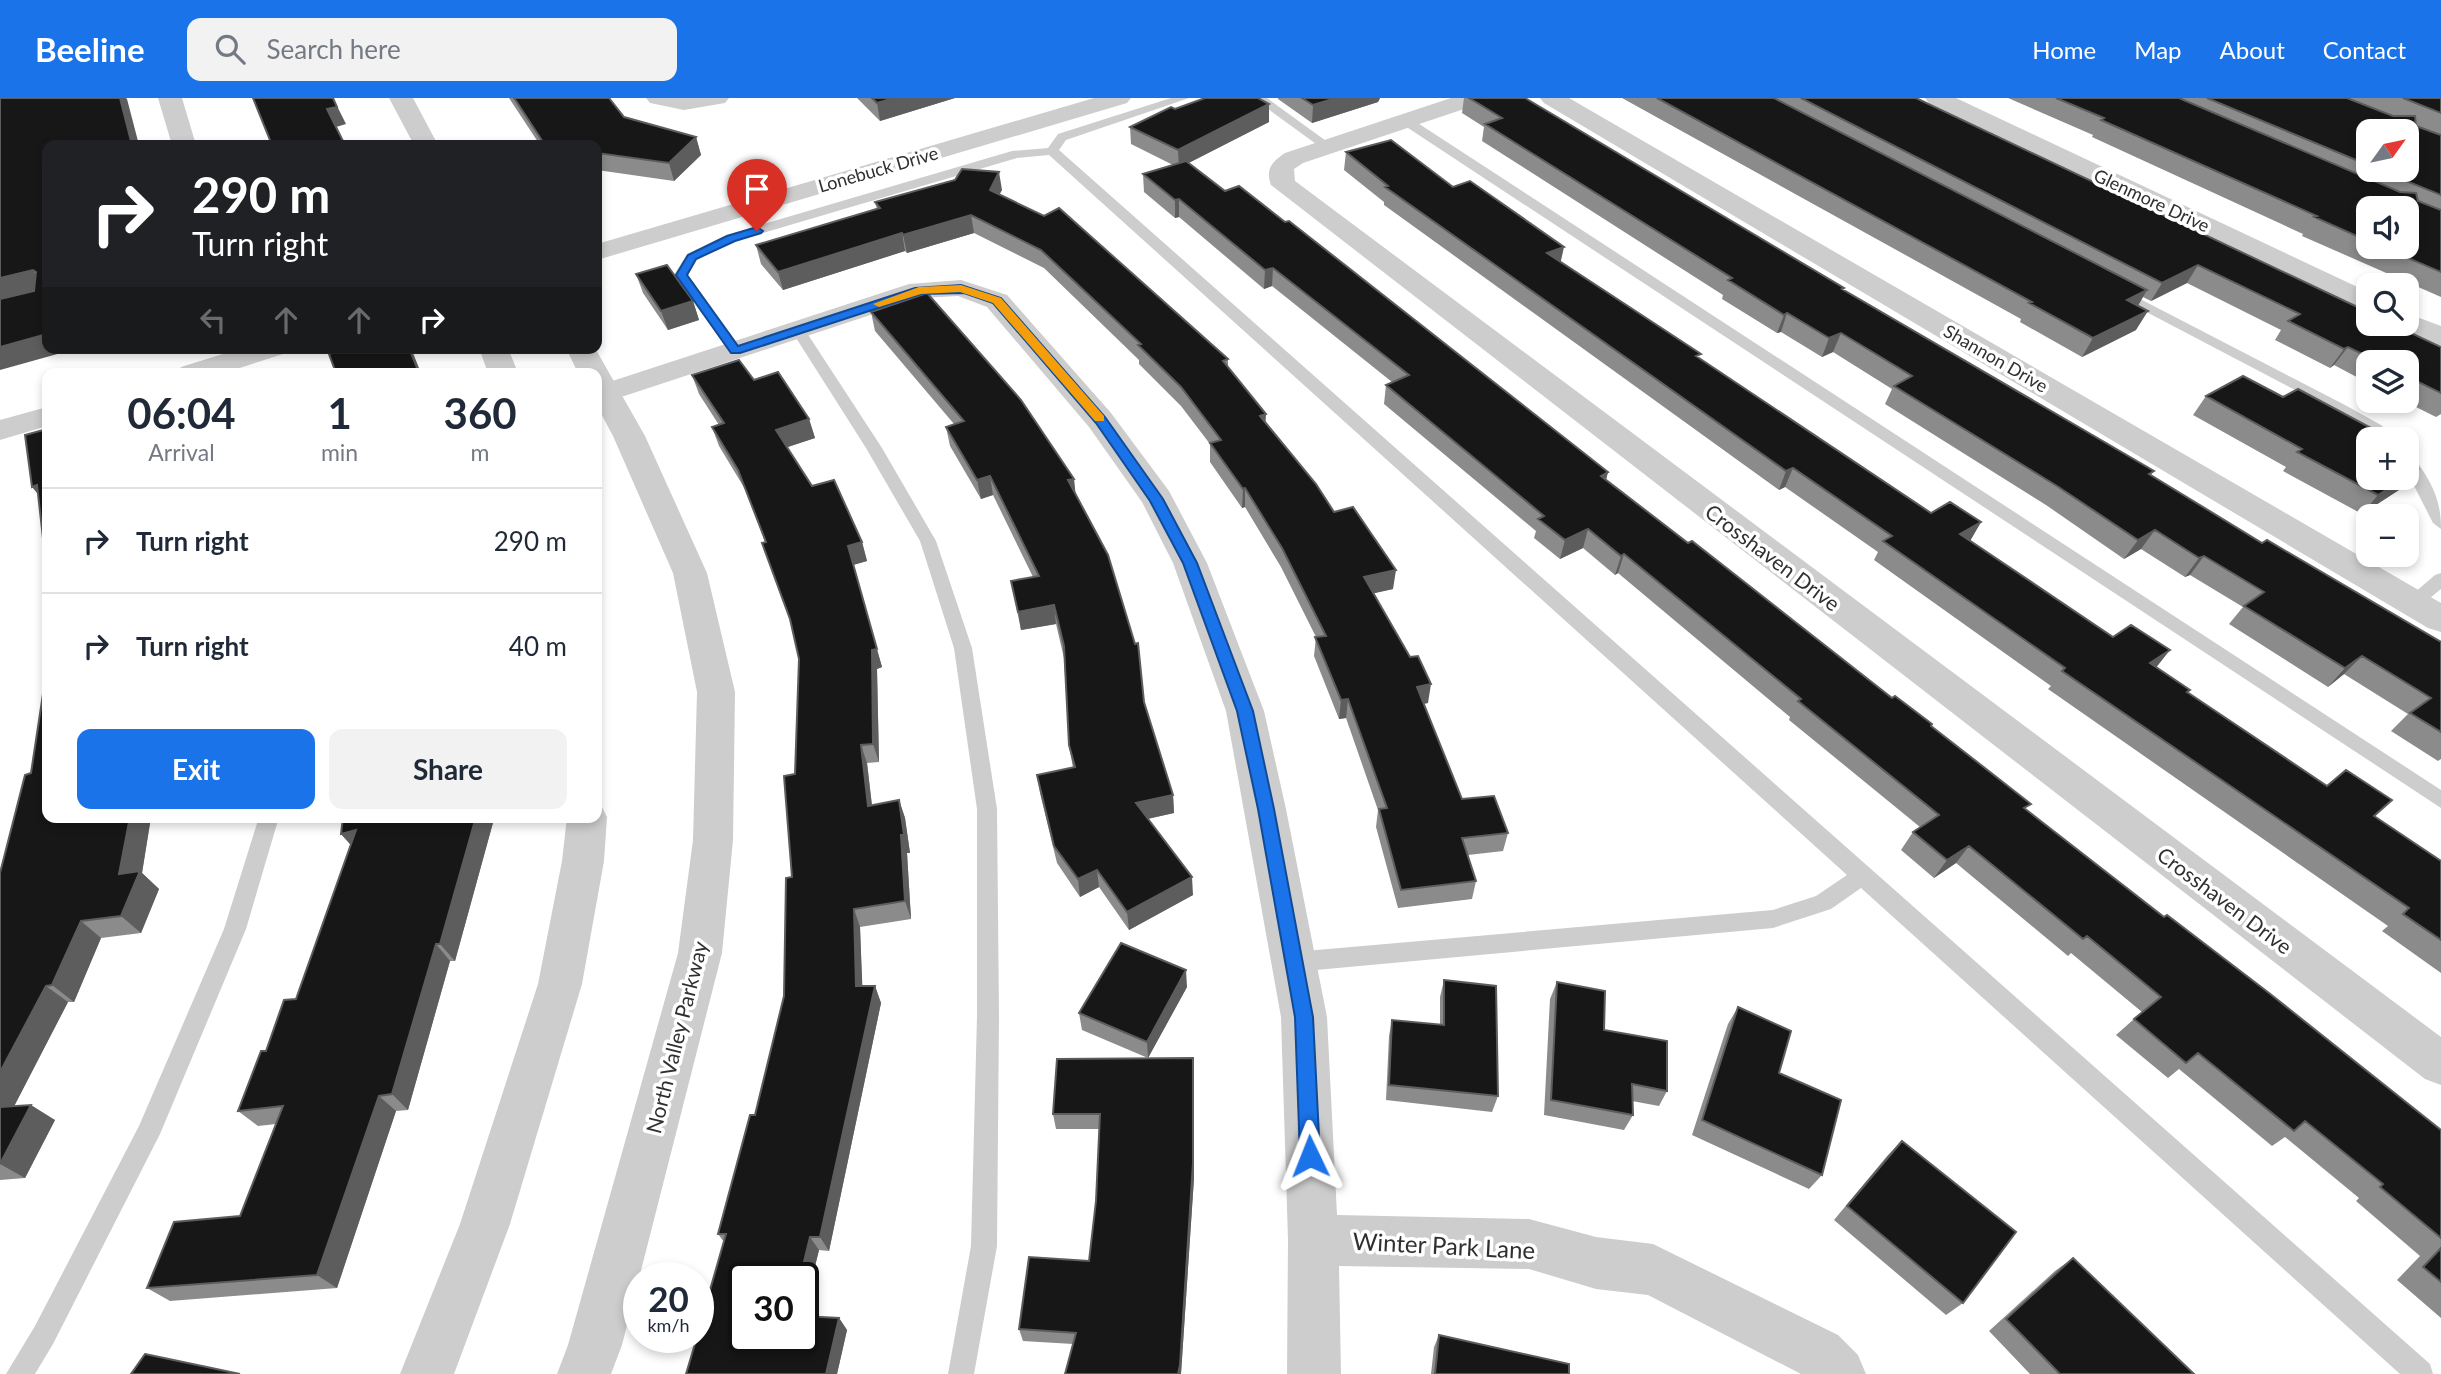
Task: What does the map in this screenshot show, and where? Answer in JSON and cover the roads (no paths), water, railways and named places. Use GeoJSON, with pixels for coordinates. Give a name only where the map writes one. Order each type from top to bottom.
{"type":"FeatureCollection","features":[{"type":"Feature","properties":{"kind":"street"},"geometry":{"type":"LineString","coordinates":[[170,98],[183,140]]}},
{"type":"Feature","properties":{"kind":"street"},"geometry":{"type":"LineString","coordinates":[[401,98],[423,140]]}},
{"type":"Feature","properties":{"kind":"street"},"geometry":{"type":"LineString","coordinates":[[658,98],[684,103],[717,98]]}},
{"type":"Feature","properties":{"kind":"street","name":"Lonebuck Drive"},"geometry":{"type":"LineString","coordinates":[[602,251],[1119,98]]}},
{"type":"Feature","properties":{"kind":"street","name":"Crosshaven Drive"},"geometry":{"type":"LineString","coordinates":[[1474,98],[1294,158],[1282,166],[1280,176],[1284,185],[2441,1064]]}},
{"type":"Feature","properties":{"kind":"street","name":"Shannon Drive"},"geometry":{"type":"LineString","coordinates":[[1552,98],[2441,619]]}},
{"type":"Feature","properties":{"kind":"street","name":"Glenmore Drive"},"geometry":{"type":"LineString","coordinates":[[1937,98],[2356,297]]}},
{"type":"Feature","properties":{"kind":"street"},"geometry":{"type":"LineString","coordinates":[[602,385],[736,351],[919,290],[961,288],[997,301],[1100,420],[1157,499],[1190,563],[1245,711],[1304,1017],[1313,1240],[1314,1374]]}},
{"type":"Feature","properties":{"kind":"street"},"geometry":{"type":"LineString","coordinates":[[2419,327],[2441,337]]}},
{"type":"Feature","properties":{"kind":"street"},"geometry":{"type":"LineString","coordinates":[[222,368],[258,354]]}},
{"type":"Feature","properties":{"kind":"street","name":"North Valley Parkway"},"geometry":{"type":"LineString","coordinates":[[584,1374],[595,1345],[700,953],[713,839],[716,719],[716,692],[690,573],[629,436],[602,392]]}},
{"type":"Feature","properties":{"kind":"street"},"geometry":{"type":"LineString","coordinates":[[0,430],[42,417]]}},
{"type":"Feature","properties":{"kind":"street"},"geometry":{"type":"LineString","coordinates":[[427,1374],[485,1224],[560,984],[583,861],[586,823]]}},
{"type":"Feature","properties":{"kind":"street","name":"Winter Park Lane"},"geometry":{"type":"LineString","coordinates":[[1313,1240],[1530,1244],[1596,1263],[1653,1270],[1819,1354],[1839,1374]]}},
{"type":"Feature","properties":{"kind":"lane"},"geometry":{"type":"LineString","coordinates":[[1052,151],[1062,137],[1183,98]]}},
{"type":"Feature","properties":{"kind":"lane"},"geometry":{"type":"LineString","coordinates":[[1259,98],[1327,146]]}},
{"type":"Feature","properties":{"kind":"lane"},"geometry":{"type":"LineString","coordinates":[[1406,121],[2441,800]]}},
{"type":"Feature","properties":{"kind":"lane"},"geometry":{"type":"LineString","coordinates":[[736,351],[681,275],[692,257],[731,238],[1016,154],[1052,151],[2420,1374]]}},
{"type":"Feature","properties":{"kind":"lane"},"geometry":{"type":"LineString","coordinates":[[2105,285],[2374,427]]}},
{"type":"Feature","properties":{"kind":"lane"},"geometry":{"type":"LineString","coordinates":[[798,330],[874,449],[928,541],[963,648],[987,809],[988,1016],[985,1246],[961,1374]]}},
{"type":"Feature","properties":{"kind":"lane"},"geometry":{"type":"LineString","coordinates":[[2419,477],[2441,523]]}},
{"type":"Feature","properties":{"kind":"lane"},"geometry":{"type":"LineString","coordinates":[[2413,603],[2441,579]]}},
{"type":"Feature","properties":{"kind":"lane"},"geometry":{"type":"LineString","coordinates":[[19,1374],[44,1335],[148,1134],[235,929],[267,823]]}},
{"type":"Feature","properties":{"kind":"lane"},"geometry":{"type":"LineString","coordinates":[[1294,962],[1773,919],[1823,903],[1864,875]]}}]}
